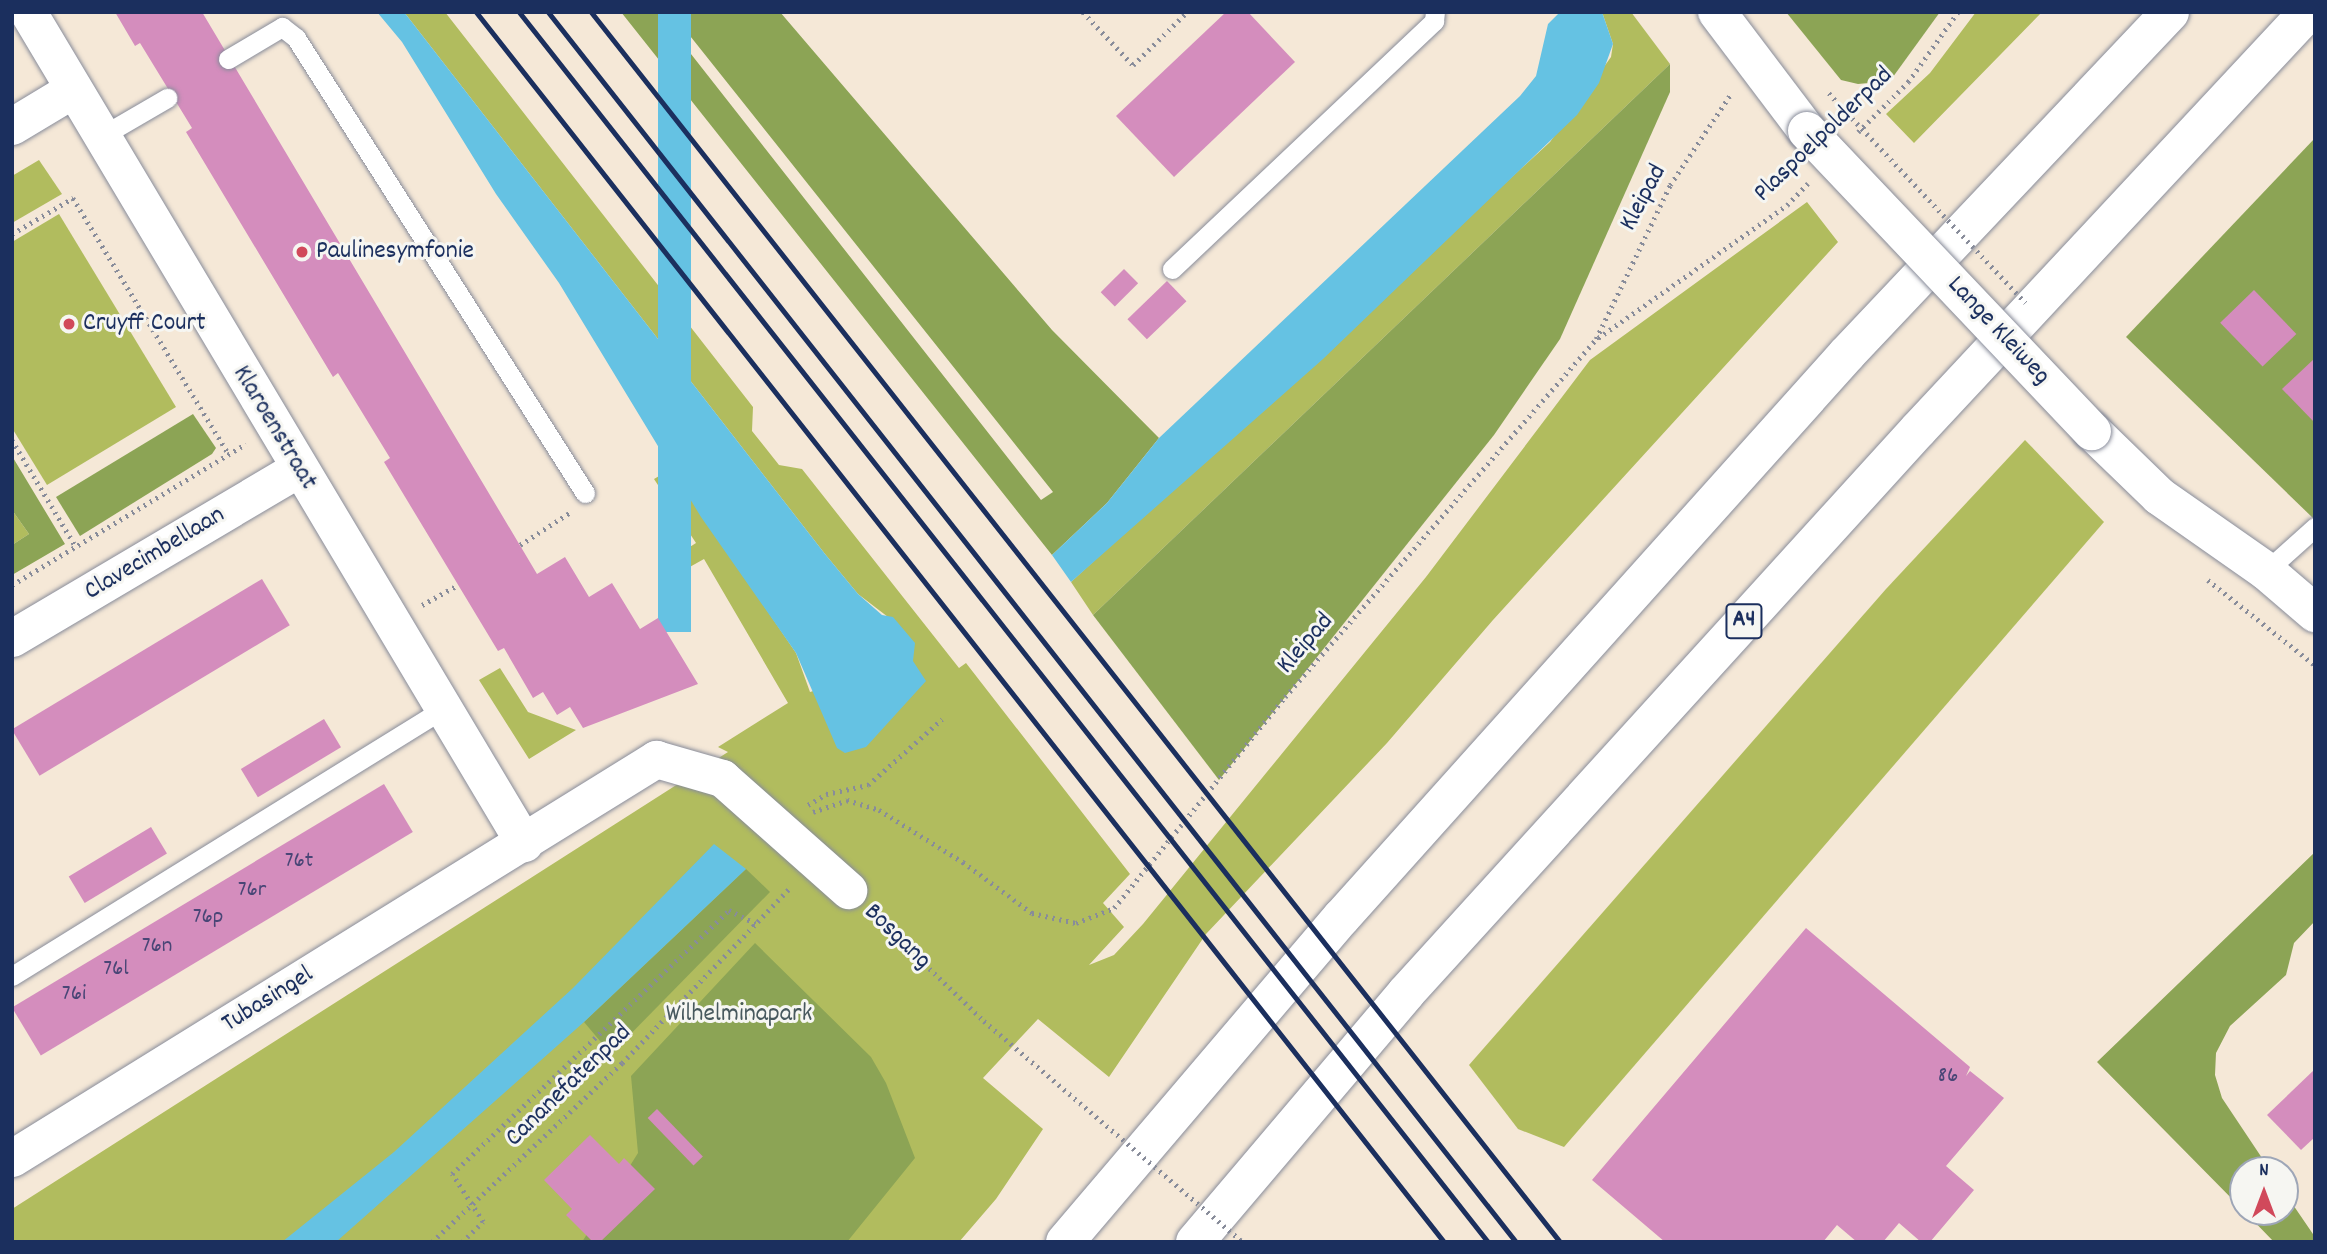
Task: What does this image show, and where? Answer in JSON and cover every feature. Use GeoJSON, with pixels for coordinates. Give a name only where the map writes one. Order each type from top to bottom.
{"type":"FeatureCollection","features":[{"type":"Feature","properties":{"kind":"main road","name":"Lange Kleiweg"},"geometry":{"type":"LineString","coordinates":[[1717,12],[1807,131],[2092,430],[2159,496],[2266,571],[2315,613]]}},
{"type":"Feature","properties":{"kind":"main road"},"geometry":{"type":"LineString","coordinates":[[1065,1242],[1341,918],[1847,354],[2170,12]]}},
{"type":"Feature","properties":{"kind":"main road","name":"A4"},"geometry":{"type":"LineString","coordinates":[[1195,1242],[1406,993],[1909,440],[2308,12]]}},
{"type":"Feature","properties":{"kind":"street","name":"Klaroenstraat"},"geometry":{"type":"LineString","coordinates":[[28,12],[298,469],[524,843]]}},
{"type":"Feature","properties":{"kind":"street"},"geometry":{"type":"LineString","coordinates":[[12,126],[72,90]]}},
{"type":"Feature","properties":{"kind":"street","name":"Clavecimbellaan"},"geometry":{"type":"LineString","coordinates":[[12,638],[298,469]]}},
{"type":"Feature","properties":{"kind":"street","name":"Bosgang"},"geometry":{"type":"LineString","coordinates":[[524,843],[656,759],[722,778],[848,890]]}},
{"type":"Feature","properties":{"kind":"street","name":"Tubasingel"},"geometry":{"type":"LineString","coordinates":[[12,1158],[524,843]]}},
{"type":"Feature","properties":{"kind":"lane"},"geometry":{"type":"LineString","coordinates":[[1172,268],[1434,21],[1435,12]]}},
{"type":"Feature","properties":{"kind":"lane"},"geometry":{"type":"LineString","coordinates":[[229,59],[282,27],[296,38],[585,493]]}},
{"type":"Feature","properties":{"kind":"lane"},"geometry":{"type":"LineString","coordinates":[[100,137],[167,98]]}},
{"type":"Feature","properties":{"kind":"lane"},"geometry":{"type":"LineString","coordinates":[[2266,571],[2315,527]]}},
{"type":"Feature","properties":{"kind":"lane"},"geometry":{"type":"LineString","coordinates":[[12,976],[443,709]]}},
{"type":"Feature","properties":{"kind":"path"},"geometry":{"type":"LineString","coordinates":[[1083,12],[1133,65],[1187,12]]}},
{"type":"Feature","properties":{"kind":"path","name":"Plaspoelpolderpad"},"geometry":{"type":"LineString","coordinates":[[1852,139],[1908,82],[1958,12]]}},
{"type":"Feature","properties":{"kind":"path","name":"Kleipad"},"geometry":{"type":"LineString","coordinates":[[780,830],[815,811],[847,800],[879,810],[963,862],[1032,914],[1076,923],[1114,908],[1285,697],[1596,339],[1670,185],[1732,93]]}},
{"type":"Feature","properties":{"kind":"path","name":"Lange Kleiweg"},"geometry":{"type":"LineString","coordinates":[[1838,103],[1979,250]]}},
{"type":"Feature","properties":{"kind":"path","name":"Plaspoelpolderpad"},"geometry":{"type":"LineString","coordinates":[[1596,339],[1787,205],[1815,177]]}},
{"type":"Feature","properties":{"kind":"path"},"geometry":{"type":"LineString","coordinates":[[12,234],[73,198],[229,455]]}},
{"type":"Feature","properties":{"kind":"path"},"geometry":{"type":"LineString","coordinates":[[12,585],[274,428]]}},
{"type":"Feature","properties":{"kind":"path"},"geometry":{"type":"LineString","coordinates":[[12,440],[76,547]]}},
{"type":"Feature","properties":{"kind":"path"},"geometry":{"type":"LineString","coordinates":[[520,545],[564,519],[585,493]]}},
{"type":"Feature","properties":{"kind":"path"},"geometry":{"type":"LineString","coordinates":[[2236,602],[2315,665]]}},
{"type":"Feature","properties":{"kind":"path"},"geometry":{"type":"LineString","coordinates":[[780,830],[827,794],[868,785],[942,719]]}},
{"type":"Feature","properties":{"kind":"path","name":"Cananefatenpad"},"geometry":{"type":"LineString","coordinates":[[432,1242],[622,1063],[816,862]]}},
{"type":"Feature","properties":{"kind":"path","name":"Bosgang"},"geometry":{"type":"LineString","coordinates":[[848,890],[984,1021],[1243,1242]]}},
{"type":"Feature","properties":{"kind":"path"},"geometry":{"type":"LineString","coordinates":[[462,1242],[484,1222],[452,1174],[729,911],[756,924]]}},
{"type":"Feature","properties":{"kind":"green space","name":"Wilhelminapark"},"geometry":{"type":"Polygon","coordinates":[[[404,12],[445,12],[753,407],[752,431],[779,465],[802,469],[959,668],[966,663],[1130,874],[1103,903],[1124,927],[1089,965],[1114,955],[1143,924],[1426,577],[1590,360],[1807,202],[1838,242],[1493,620],[1387,743],[1206,934],[1109,1077],[1038,1019],[983,1078],[1043,1129],[996,1199],[959,1242],[12,1242],[12,1209],[728,752],[718,747],[788,703],[704,559],[679,573],[671,559],[696,543],[654,479],[671,469],[796,653],[810,692],[913,661],[888,617],[858,594],[825,554],[404,12]]]}},
{"type":"Feature","properties":{"kind":"green space"},"geometry":{"type":"Polygon","coordinates":[[[621,12],[658,12],[1041,500],[1053,492],[671,12],[780,12],[1052,330],[1159,438],[1107,503],[1052,555],[621,12]]]}},
{"type":"Feature","properties":{"kind":"green space"},"geometry":{"type":"Polygon","coordinates":[[[1602,12],[1631,12],[1670,64],[1093,615],[1071,582],[1550,142],[1611,57],[1613,44],[1602,12]]]}},
{"type":"Feature","properties":{"kind":"green space"},"geometry":{"type":"Polygon","coordinates":[[[1786,12],[1940,12],[1890,81],[1858,84],[1841,80],[1786,12]]]}},
{"type":"Feature","properties":{"kind":"green space"},"geometry":{"type":"Polygon","coordinates":[[[1976,12],[2042,12],[1914,143],[1886,114],[1930,73],[1976,12]]]}},
{"type":"Feature","properties":{"kind":"green space"},"geometry":{"type":"Polygon","coordinates":[[[1670,64],[1670,92],[1560,339],[1494,435],[1219,780],[1093,615],[1670,64]]]}},
{"type":"Feature","properties":{"kind":"green space"},"geometry":{"type":"Polygon","coordinates":[[[2315,138],[2315,520],[2126,337],[2315,138]]]}},
{"type":"Feature","properties":{"kind":"green space"},"geometry":{"type":"Polygon","coordinates":[[[39,160],[62,194],[12,223],[12,176],[39,160]]]}},
{"type":"Feature","properties":{"kind":"green space","name":"Cruyff Court"},"geometry":{"type":"Polygon","coordinates":[[[59,214],[176,407],[47,485],[12,428],[12,242],[59,214]]]}},
{"type":"Feature","properties":{"kind":"green space"},"geometry":{"type":"Polygon","coordinates":[[[193,414],[216,448],[212,454],[80,536],[56,497],[193,414]]]}},
{"type":"Feature","properties":{"kind":"green space"},"geometry":{"type":"Polygon","coordinates":[[[2025,440],[2104,522],[1564,1147],[1518,1129],[1469,1065],[1886,589],[2025,440]]]}},
{"type":"Feature","properties":{"kind":"green space"},"geometry":{"type":"Polygon","coordinates":[[[12,456],[65,544],[12,575],[12,545],[29,534],[12,510],[12,456]]]}},
{"type":"Feature","properties":{"kind":"green space"},"geometry":{"type":"Polygon","coordinates":[[[12,510],[29,534],[12,545],[12,510]]]}},
{"type":"Feature","properties":{"kind":"green space"},"geometry":{"type":"Polygon","coordinates":[[[500,668],[528,712],[576,730],[529,759],[479,680],[500,668]]]}},
{"type":"Feature","properties":{"kind":"green space"},"geometry":{"type":"Polygon","coordinates":[[[2315,852],[2315,921],[2294,943],[2286,975],[2230,1026],[2216,1053],[2215,1075],[2222,1098],[2261,1156],[2229,1156],[2229,1196],[2097,1062],[2315,852]]]}},
{"type":"Feature","properties":{"kind":"green space"},"geometry":{"type":"Polygon","coordinates":[[[746,869],[770,892],[611,1054],[584,1022],[746,869]]]}},
{"type":"Feature","properties":{"kind":"green space"},"geometry":{"type":"Polygon","coordinates":[[[755,943],[871,1057],[886,1083],[915,1158],[847,1242],[582,1242],[638,1153],[631,1076],[755,943]]]}},
{"type":"Feature","properties":{"kind":"green space"},"geometry":{"type":"Polygon","coordinates":[[[2299,1214],[2315,1237],[2315,1242],[2274,1242],[2259,1226],[2299,1226],[2299,1214]]]}},
{"type":"Feature","properties":{"kind":"water"},"geometry":{"type":"Polygon","coordinates":[[[377,12],[404,12],[825,554],[858,594],[882,615],[893,617],[915,643],[913,661],[926,681],[866,747],[845,753],[837,748],[796,653],[701,517],[559,283],[496,194],[402,42],[377,12]]]}},
{"type":"Feature","properties":{"kind":"water"},"geometry":{"type":"Polygon","coordinates":[[[658,12],[691,12],[691,632],[658,632],[658,12]]]}},
{"type":"Feature","properties":{"kind":"water"},"geometry":{"type":"Polygon","coordinates":[[[1560,12],[1602,12],[1613,44],[1599,83],[1577,115],[1323,359],[1071,582],[1052,555],[1107,503],[1159,438],[1520,96],[1536,76],[1548,24],[1560,12]]]}},
{"type":"Feature","properties":{"kind":"water"},"geometry":{"type":"Polygon","coordinates":[[[714,844],[746,869],[584,1022],[336,1242],[282,1242],[394,1152],[573,988],[714,844]]]}},
{"type":"Feature","properties":{"kind":"building","name":"Paulinesymfonie"},"geometry":{"type":"Polygon","coordinates":[[[115,12],[202,12],[537,574],[565,557],[589,597],[612,583],[640,629],[658,618],[698,684],[583,728],[570,707],[557,715],[543,692],[533,698],[504,648],[498,651],[384,462],[390,458],[338,373],[333,377],[186,132],[192,128],[140,43],[135,46],[115,12]]]}},
{"type":"Feature","properties":{"kind":"building"},"geometry":{"type":"Polygon","coordinates":[[[1226,12],[1248,12],[1295,62],[1174,177],[1116,116],[1226,12]]]}},
{"type":"Feature","properties":{"kind":"building"},"geometry":{"type":"Polygon","coordinates":[[[1124,269],[1138,283],[1115,306],[1101,292],[1124,269]]]}},
{"type":"Feature","properties":{"kind":"building"},"geometry":{"type":"Polygon","coordinates":[[[1167,281],[1186,301],[1147,339],[1127,319],[1167,281]]]}},
{"type":"Feature","properties":{"kind":"building"},"geometry":{"type":"Polygon","coordinates":[[[2254,290],[2296,334],[2263,367],[2220,323],[2254,290]]]}},
{"type":"Feature","properties":{"kind":"building"},"geometry":{"type":"Polygon","coordinates":[[[2315,358],[2315,423],[2282,389],[2315,358]]]}},
{"type":"Feature","properties":{"kind":"building"},"geometry":{"type":"Polygon","coordinates":[[[262,579],[290,625],[40,776],[12,729],[262,579]]]}},
{"type":"Feature","properties":{"kind":"building"},"geometry":{"type":"Polygon","coordinates":[[[324,719],[341,747],[258,797],[241,769],[324,719]]]}},
{"type":"Feature","properties":{"kind":"building"},"geometry":{"type":"Polygon","coordinates":[[[384,784],[413,832],[41,1056],[12,1008],[384,784]]]}},
{"type":"Feature","properties":{"kind":"building"},"geometry":{"type":"Polygon","coordinates":[[[151,827],[167,854],[85,903],[69,876],[151,827]]]}},
{"type":"Feature","properties":{"kind":"building"},"geometry":{"type":"Polygon","coordinates":[[[1806,928],[1970,1067],[1966,1076],[1970,1071],[2004,1098],[1946,1166],[1974,1190],[1930,1242],[1921,1242],[1899,1223],[1883,1242],[1857,1242],[1837,1225],[1823,1242],[1665,1242],[1592,1180],[1806,928]]]}},
{"type":"Feature","properties":{"kind":"building"},"geometry":{"type":"Polygon","coordinates":[[[2315,1069],[2315,1137],[2301,1150],[2267,1115],[2315,1069]]]}},
{"type":"Feature","properties":{"kind":"building"},"geometry":{"type":"Polygon","coordinates":[[[657,1109],[703,1156],[693,1166],[648,1118],[657,1109]]]}},
{"type":"Feature","properties":{"kind":"building"},"geometry":{"type":"Polygon","coordinates":[[[590,1135],[619,1164],[624,1158],[655,1189],[600,1242],[593,1242],[566,1215],[572,1209],[544,1180],[590,1135]]]}},
{"type":"Feature","properties":{"kind":"railway"},"geometry":{"type":"LineString","coordinates":[[476,12],[1444,1242]]}},
{"type":"Feature","properties":{"kind":"railway"},"geometry":{"type":"LineString","coordinates":[[519,12],[1488,1242]]}},
{"type":"Feature","properties":{"kind":"railway"},"geometry":{"type":"LineString","coordinates":[[548,12],[1516,1242]]}},
{"type":"Feature","properties":{"kind":"railway"},"geometry":{"type":"LineString","coordinates":[[591,12],[1560,1242]]}},
{"type":"Feature","properties":{"kind":"place","name":"Paulinesymfonie"},"geometry":{"type":"Point","coordinates":[302,252]}},
{"type":"Feature","properties":{"kind":"place","name":"Cruyff Court"},"geometry":{"type":"Point","coordinates":[69,324]}}]}
